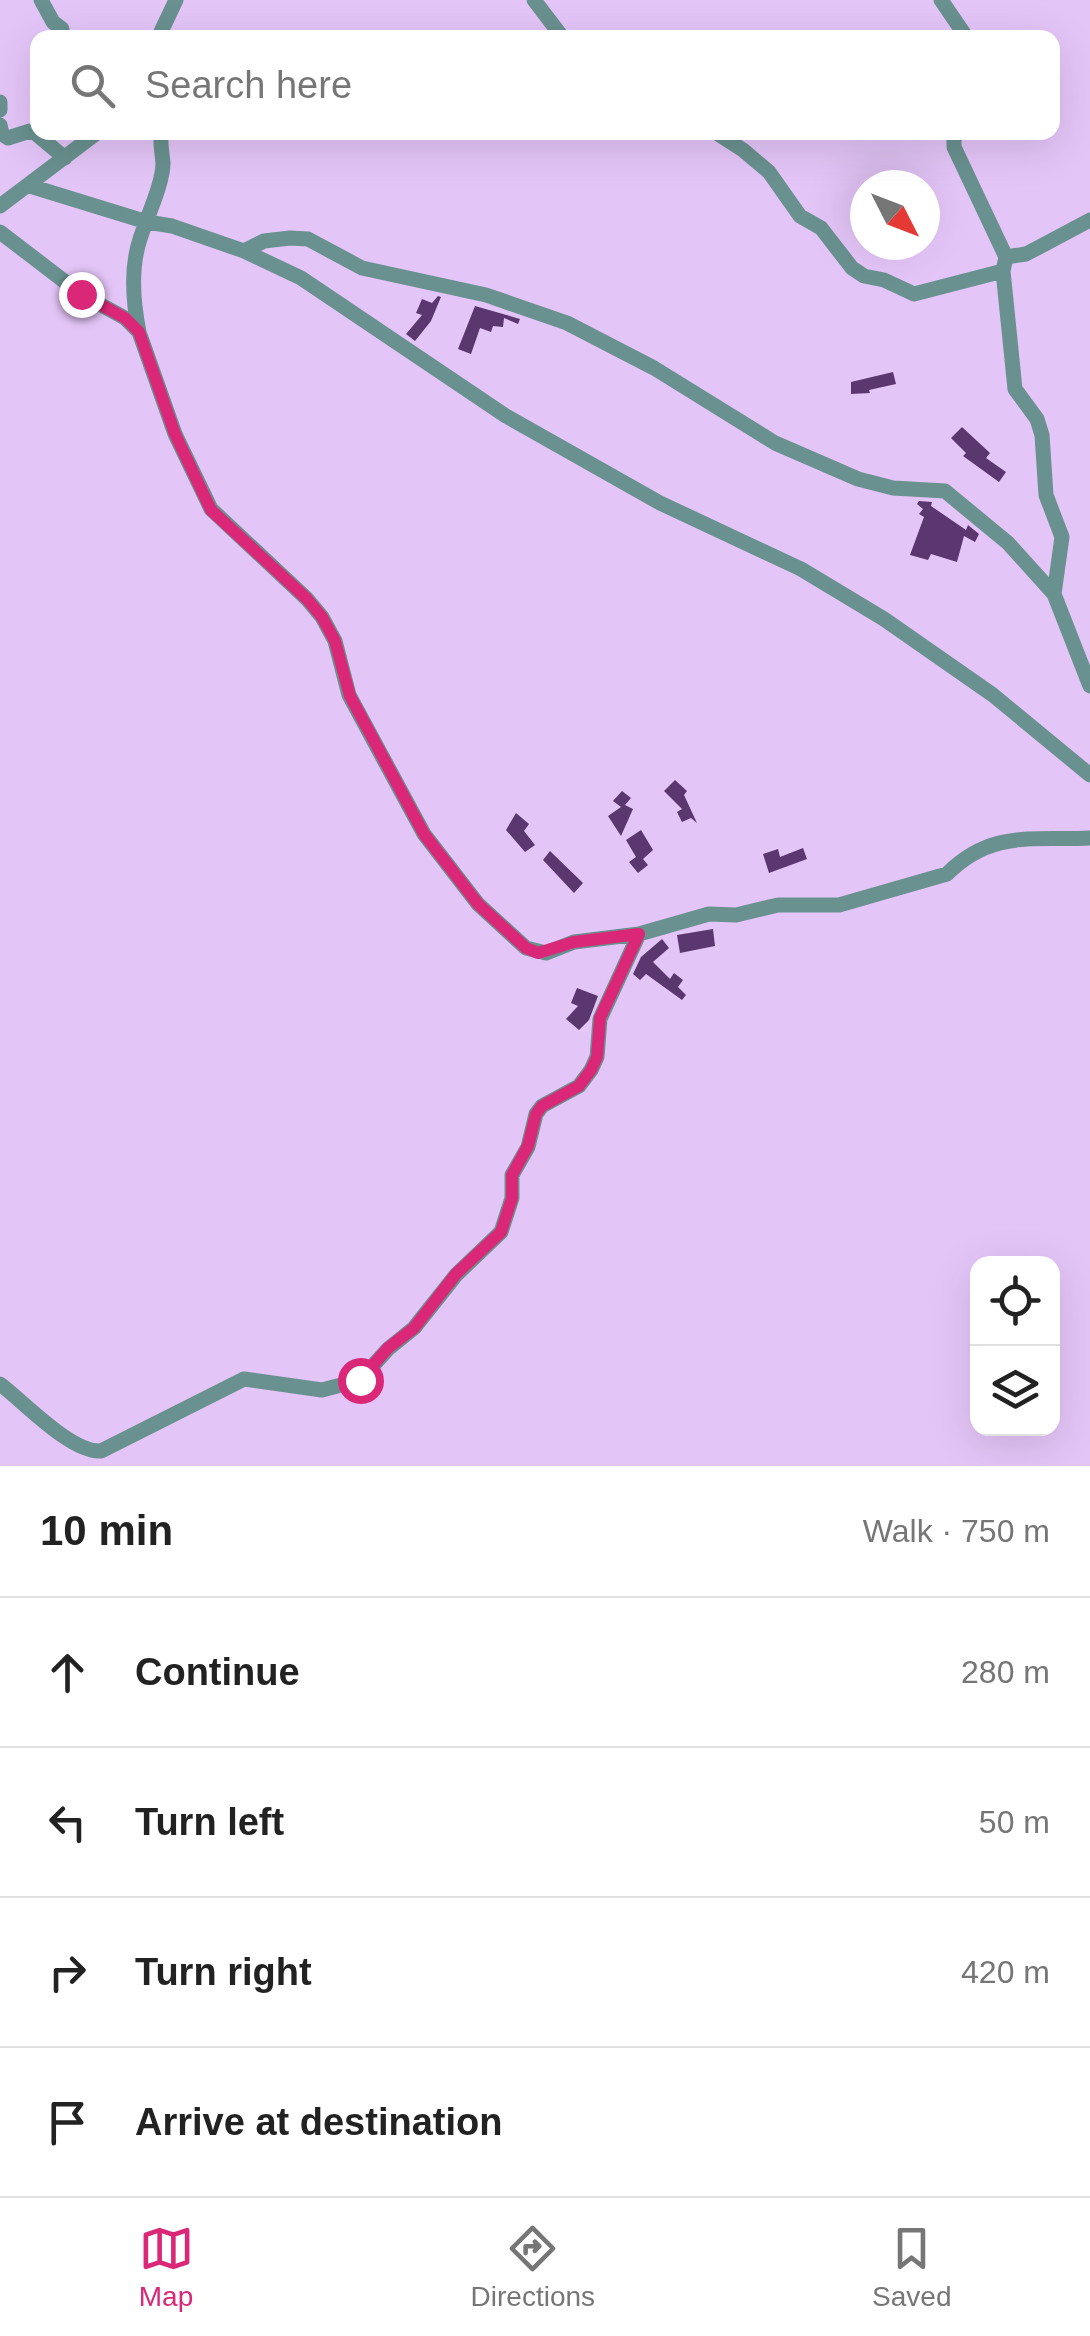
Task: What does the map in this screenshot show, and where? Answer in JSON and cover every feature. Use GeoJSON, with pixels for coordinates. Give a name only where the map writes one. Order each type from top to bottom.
{"type":"FeatureCollection","features":[{"type":"Feature","properties":{"kind":"street"},"geometry":{"type":"LineString","coordinates":[[41,0],[52,22],[62,29]]}},
{"type":"Feature","properties":{"kind":"street"},"geometry":{"type":"LineString","coordinates":[[162,30],[176,0]]}},
{"type":"Feature","properties":{"kind":"street"},"geometry":{"type":"LineString","coordinates":[[534,0],[557,30]]}},
{"type":"Feature","properties":{"kind":"street"},"geometry":{"type":"LineString","coordinates":[[941,0],[962,30]]}},
{"type":"Feature","properties":{"kind":"street"},"geometry":{"type":"LineString","coordinates":[[0,102],[0,110]]}},
{"type":"Feature","properties":{"kind":"street"},"geometry":{"type":"LineString","coordinates":[[0,125],[2,134],[8,138],[30,133]]}},
{"type":"Feature","properties":{"kind":"street"},"geometry":{"type":"LineString","coordinates":[[45,140],[66,158]]}},
{"type":"Feature","properties":{"kind":"street"},"geometry":{"type":"LineString","coordinates":[[0,206],[88,140]]}},
{"type":"Feature","properties":{"kind":"street"},"geometry":{"type":"LineString","coordinates":[[160,140],[163,165],[137,248],[133,301],[139,332],[175,434],[211,510],[322,617],[335,641],[350,696],[424,834],[478,904],[526,948],[538,953],[574,942],[639,934],[709,914],[736,915],[795,903],[838,905],[947,874],[958,862],[986,846],[1012,838],[1090,838]]}},
{"type":"Feature","properties":{"kind":"street"},"geometry":{"type":"LineString","coordinates":[[728,140],[769,172],[791,206],[821,228],[858,274],[884,280],[914,294],[1005,264],[1090,220]]}},
{"type":"Feature","properties":{"kind":"street"},"geometry":{"type":"LineString","coordinates":[[954,140],[1005,264],[1015,389],[1037,420],[1042,436],[1046,494],[1062,538],[1054,594]]}},
{"type":"Feature","properties":{"kind":"street"},"geometry":{"type":"LineString","coordinates":[[30,186],[172,226],[302,278],[540,435],[660,503],[802,569],[884,618],[993,694],[1090,774]]}},
{"type":"Feature","properties":{"kind":"street"},"geometry":{"type":"LineString","coordinates":[[0,232],[81,294],[125,318],[139,332]]}},
{"type":"Feature","properties":{"kind":"street"},"geometry":{"type":"LineString","coordinates":[[244,252],[264,241],[308,240],[362,268],[486,295],[567,322],[654,368],[775,443],[858,479],[894,488],[945,490],[1008,543],[1054,594],[1090,686]]}},
{"type":"Feature","properties":{"kind":"street"},"geometry":{"type":"LineString","coordinates":[[0,1384],[58,1433],[92,1452],[244,1380],[322,1390],[360,1380],[388,1348],[414,1328],[456,1274],[501,1232],[512,1198],[512,1175],[528,1146],[536,1114],[542,1106],[579,1086],[591,1070],[597,1057],[600,1018],[639,934]]}},
{"type":"Feature","properties":{"kind":"building"},"geometry":{"type":"Polygon","coordinates":[[[441,297],[431,321],[415,341],[406,334],[422,315],[416,313],[422,299],[432,303],[441,297]]]}},
{"type":"Feature","properties":{"kind":"building"},"geometry":{"type":"Polygon","coordinates":[[[475,306],[520,319],[518,324],[504,318],[503,327],[493,326],[491,332],[480,328],[471,354],[458,349],[475,306]]]}},
{"type":"Feature","properties":{"kind":"building"},"geometry":{"type":"Polygon","coordinates":[[[893,372],[896,384],[869,390],[870,393],[851,394],[851,382],[893,372]]]}},
{"type":"Feature","properties":{"kind":"building"},"geometry":{"type":"Polygon","coordinates":[[[962,427],[990,453],[986,458],[1006,472],[999,482],[963,456],[966,453],[951,438],[962,427]]]}},
{"type":"Feature","properties":{"kind":"building"},"geometry":{"type":"Polygon","coordinates":[[[932,502],[931,506],[966,530],[968,525],[979,534],[975,542],[964,536],[957,562],[931,554],[928,560],[910,555],[924,517],[919,514],[923,509],[917,504],[932,502]]]}},
{"type":"Feature","properties":{"kind":"building"},"geometry":{"type":"Polygon","coordinates":[[[675,780],[687,791],[684,795],[697,823],[691,818],[682,822],[677,812],[682,809],[664,791],[675,780]]]}},
{"type":"Feature","properties":{"kind":"building"},"geometry":{"type":"Polygon","coordinates":[[[622,791],[631,798],[625,805],[633,809],[621,836],[608,816],[621,807],[613,801],[622,791]]]}},
{"type":"Feature","properties":{"kind":"building"},"geometry":{"type":"Polygon","coordinates":[[[516,813],[529,824],[524,831],[535,845],[525,852],[506,830],[516,813]]]}},
{"type":"Feature","properties":{"kind":"building"},"geometry":{"type":"Polygon","coordinates":[[[641,830],[653,850],[643,859],[648,865],[638,873],[629,862],[636,857],[626,840],[641,830]]]}},
{"type":"Feature","properties":{"kind":"building"},"geometry":{"type":"Polygon","coordinates":[[[803,848],[807,859],[769,873],[763,854],[778,849],[780,857],[803,848]]]}},
{"type":"Feature","properties":{"kind":"building"},"geometry":{"type":"Polygon","coordinates":[[[550,851],[583,883],[574,893],[543,860],[550,851]]]}},
{"type":"Feature","properties":{"kind":"building"},"geometry":{"type":"Polygon","coordinates":[[[713,929],[715,946],[680,953],[677,935],[713,929]]]}},
{"type":"Feature","properties":{"kind":"building"},"geometry":{"type":"Polygon","coordinates":[[[662,939],[669,948],[653,962],[670,979],[674,973],[683,980],[678,987],[686,995],[682,1000],[646,974],[640,980],[633,974],[641,957],[662,939]]]}},
{"type":"Feature","properties":{"kind":"building"},"geometry":{"type":"Polygon","coordinates":[[[577,988],[598,996],[589,1020],[579,1030],[566,1019],[578,1006],[571,1003],[577,988]]]}},
{"type":"Feature","properties":{"kind":"route"},"geometry":{"type":"LineString","coordinates":[[81,294],[125,318],[139,332],[175,434],[211,510],[322,617],[335,641],[350,696],[424,834],[478,904],[526,948],[538,953],[574,942],[639,934],[600,1018],[597,1057],[591,1070],[579,1086],[542,1106],[536,1114],[528,1146],[512,1175],[512,1198],[501,1232],[456,1274],[414,1328],[388,1348],[360,1380]]}}]}
